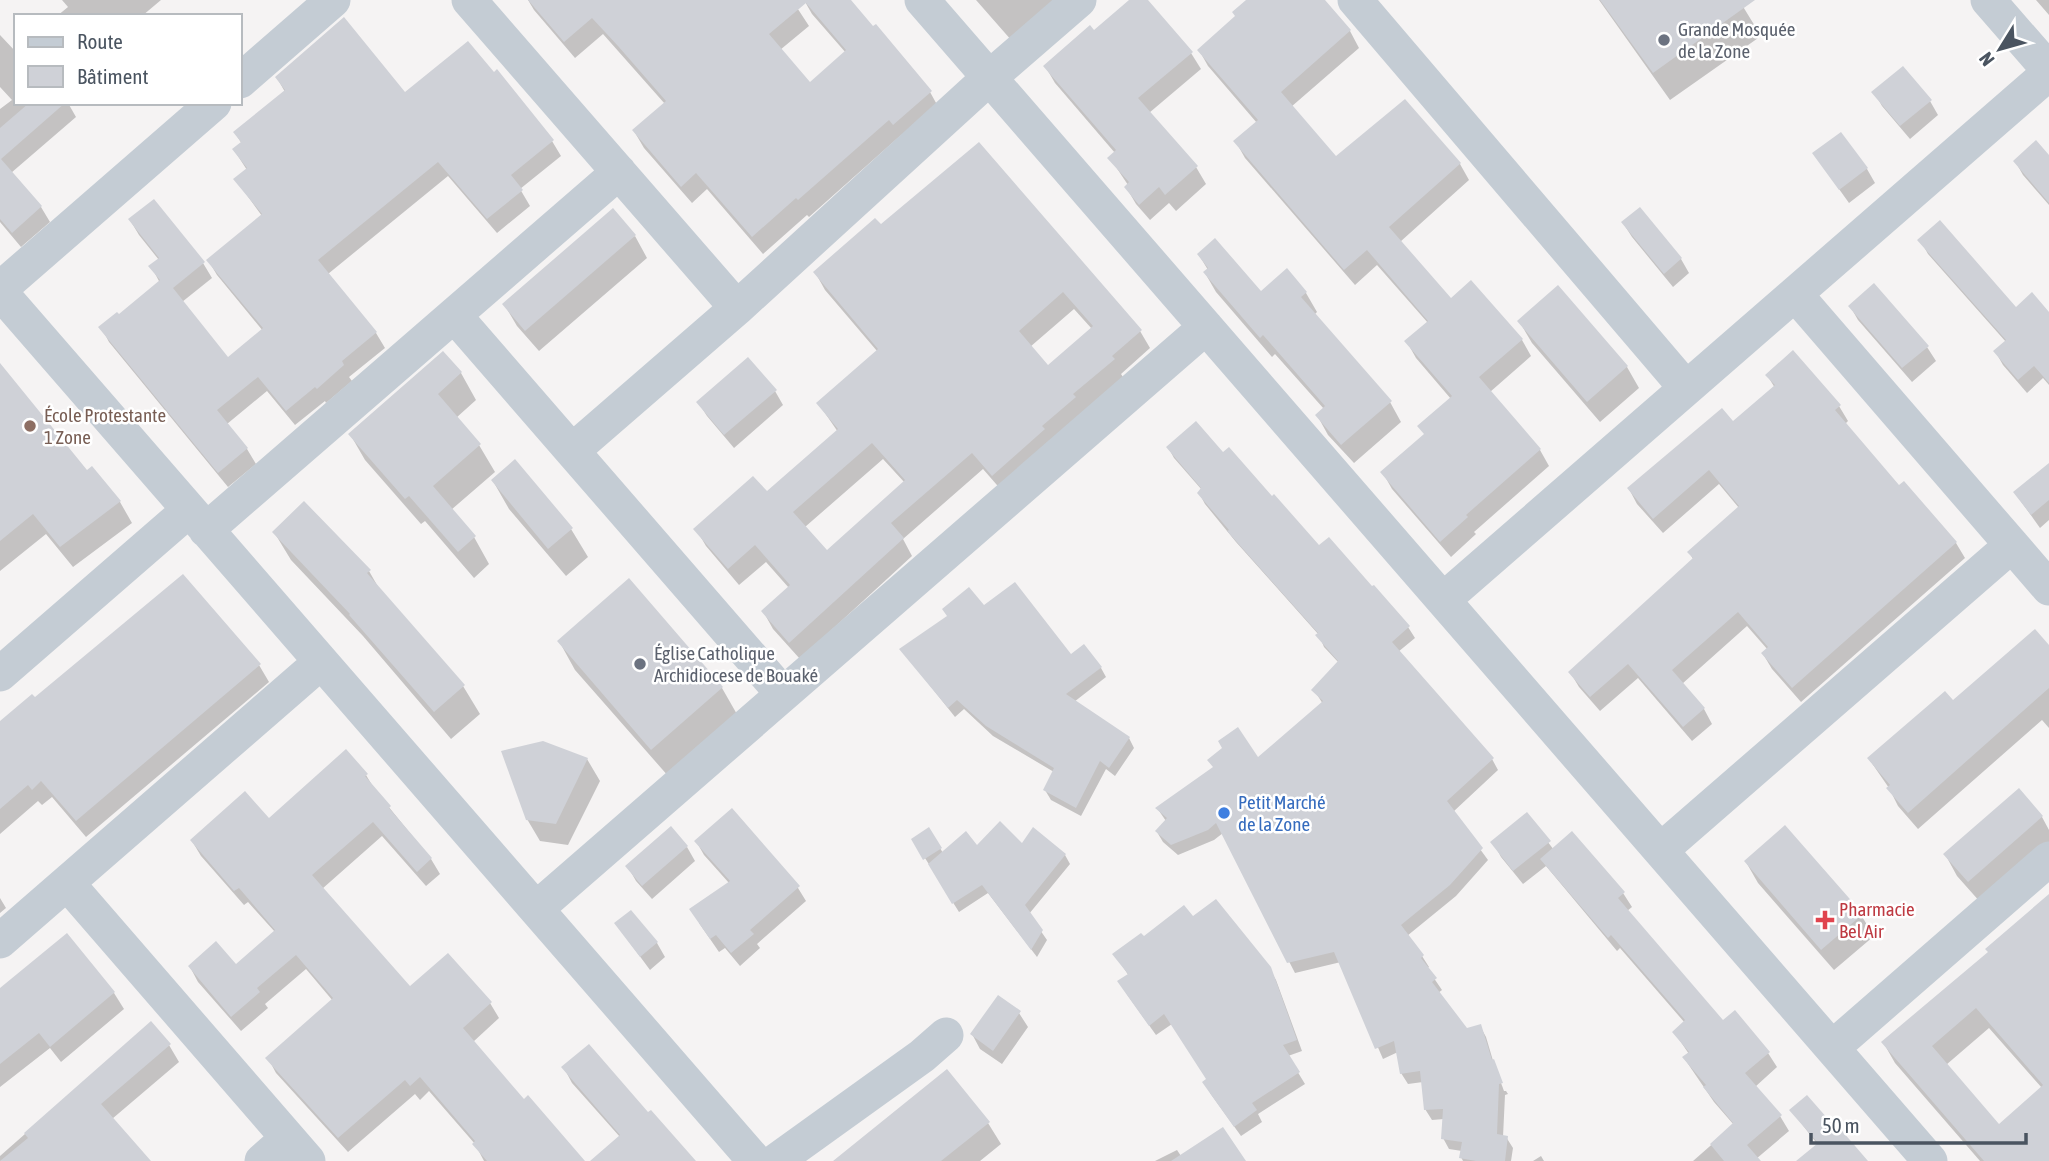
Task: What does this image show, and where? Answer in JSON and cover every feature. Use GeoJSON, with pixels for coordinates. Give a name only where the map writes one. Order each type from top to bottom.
{"type":"FeatureCollection","features":[{"type":"Feature","properties":{"kind":"street"},"geometry":{"type":"LineString","coordinates":[[242,79],[333,0]]}},
{"type":"Feature","properties":{"kind":"street"},"geometry":{"type":"LineString","coordinates":[[468,0],[737,308]]}},
{"type":"Feature","properties":{"kind":"street"},"geometry":{"type":"LineString","coordinates":[[922,0],[1930,1161]]}},
{"type":"Feature","properties":{"kind":"street"},"geometry":{"type":"LineString","coordinates":[[572,451],[737,308],[989,78],[1079,0]]}},
{"type":"Feature","properties":{"kind":"street"},"geometry":{"type":"LineString","coordinates":[[1355,0],[1686,388]]}},
{"type":"Feature","properties":{"kind":"street"},"geometry":{"type":"LineString","coordinates":[[1443,600],[2049,72],[1988,0]]}},
{"type":"Feature","properties":{"kind":"street"},"geometry":{"type":"LineString","coordinates":[[212,105],[0,291],[755,1161]]}},
{"type":"Feature","properties":{"kind":"street"},"geometry":{"type":"LineString","coordinates":[[0,674],[454,315],[619,172]]}},
{"type":"Feature","properties":{"kind":"street"},"geometry":{"type":"LineString","coordinates":[[1795,294],[2049,587]]}},
{"type":"Feature","properties":{"kind":"street"},"geometry":{"type":"LineString","coordinates":[[454,315],[783,694]]}},
{"type":"Feature","properties":{"kind":"street"},"geometry":{"type":"LineString","coordinates":[[536,909],[1206,327]]}},
{"type":"Feature","properties":{"kind":"street"},"geometry":{"type":"LineString","coordinates":[[1661,850],[2012,545]]}},
{"type":"Feature","properties":{"kind":"street"},"geometry":{"type":"LineString","coordinates":[[0,941],[321,662]]}},
{"type":"Feature","properties":{"kind":"street"},"geometry":{"type":"LineString","coordinates":[[1832,1048],[2049,859]]}},
{"type":"Feature","properties":{"kind":"street"},"geometry":{"type":"LineString","coordinates":[[67,883],[298,1150],[262,1161]]}},
{"type":"Feature","properties":{"kind":"street"},"geometry":{"type":"LineString","coordinates":[[776,1161],[922,1056],[946,1035]]}},
{"type":"Feature","properties":{"kind":"building"},"geometry":{"type":"Polygon","coordinates":[[[528,0],[851,0],[873,26],[876,24],[932,91],[893,125],[889,120],[752,237],[696,173],[681,187],[632,130],[666,101],[592,18],[564,42],[528,0]],[[806,3],[769,34],[810,82],[846,50],[806,3]]]}},
{"type":"Feature","properties":{"kind":"building"},"geometry":{"type":"Polygon","coordinates":[[[1129,0],[1148,0],[1193,52],[1138,98],[1198,166],[1165,195],[1159,187],[1139,205],[1124,187],[1129,182],[1107,158],[1116,150],[1043,66],[1090,25],[1094,30],[1129,0]]]}},
{"type":"Feature","properties":{"kind":"building"},"geometry":{"type":"Polygon","coordinates":[[[1246,0],[1325,0],[1351,30],[1281,92],[1336,156],[1405,99],[1461,163],[1389,227],[1451,298],[1471,280],[1523,339],[1479,377],[1541,449],[1466,515],[1468,517],[1440,542],[1380,472],[1424,434],[1417,426],[1452,396],[1404,341],[1428,321],[1367,250],[1344,270],[1233,141],[1258,120],[1197,50],[1235,16],[1232,12],[1246,0]]]}},
{"type":"Feature","properties":{"kind":"building","name":"Grande Mosquée de la Zone"},"geometry":{"type":"Polygon","coordinates":[[[1600,0],[1755,0],[1653,73],[1600,0]]]}},
{"type":"Feature","properties":{"kind":"building"},"geometry":{"type":"Polygon","coordinates":[[[344,17],[405,92],[468,41],[494,72],[497,69],[554,140],[511,175],[523,190],[487,219],[438,162],[318,260],[377,332],[342,361],[344,365],[317,389],[315,387],[286,411],[258,377],[217,410],[248,448],[218,473],[98,327],[117,312],[119,314],[160,280],[148,266],[159,258],[128,219],[154,199],[205,262],[173,288],[228,357],[263,328],[206,260],[262,214],[233,179],[247,168],[232,149],[241,142],[233,132],[285,90],[275,77],[344,17]]]}},
{"type":"Feature","properties":{"kind":"building"},"geometry":{"type":"Polygon","coordinates":[[[1903,66],[1932,100],[1900,126],[1871,92],[1903,66]]]}},
{"type":"Feature","properties":{"kind":"building"},"geometry":{"type":"Polygon","coordinates":[[[27,105],[63,105],[1,159],[42,206],[12,233],[0,219],[0,128],[27,105]]]}},
{"type":"Feature","properties":{"kind":"building"},"geometry":{"type":"Polygon","coordinates":[[[1841,132],[1868,168],[1839,190],[1812,153],[1841,132]]]}},
{"type":"Feature","properties":{"kind":"building"},"geometry":{"type":"Polygon","coordinates":[[[2036,140],[2049,155],[2049,203],[2013,161],[2036,140]]]}},
{"type":"Feature","properties":{"kind":"building"},"geometry":{"type":"Polygon","coordinates":[[[979,142],[1142,330],[1112,356],[1115,359],[1073,394],[1076,397],[1042,426],[1045,429],[992,476],[972,453],[891,523],[904,538],[789,643],[761,611],[790,585],[755,545],[728,569],[693,529],[753,476],[767,491],[838,429],[816,403],[878,349],[813,272],[875,218],[881,224],[979,142]],[[1063,292],[1019,331],[1048,365],[1093,326],[1063,292]],[[872,443],[793,512],[827,550],[905,480],[872,443]]]}},
{"type":"Feature","properties":{"kind":"building"},"geometry":{"type":"Polygon","coordinates":[[[1640,207],[1682,258],[1664,274],[1621,222],[1640,207]]]}},
{"type":"Feature","properties":{"kind":"building"},"geometry":{"type":"Polygon","coordinates":[[[613,208],[636,235],[525,331],[502,304],[613,208]]]}},
{"type":"Feature","properties":{"kind":"building"},"geometry":{"type":"Polygon","coordinates":[[[1940,220],[2016,307],[2032,292],[2049,312],[2049,383],[2034,366],[2018,380],[1993,351],[2006,340],[1917,240],[1940,220]]]}},
{"type":"Feature","properties":{"kind":"building"},"geometry":{"type":"Polygon","coordinates":[[[1215,238],[1261,291],[1287,268],[1307,292],[1301,297],[1392,401],[1341,445],[1315,415],[1325,406],[1263,335],[1260,338],[1203,272],[1208,268],[1197,254],[1215,238]]]}},
{"type":"Feature","properties":{"kind":"building"},"geometry":{"type":"Polygon","coordinates":[[[1874,283],[1929,346],[1902,368],[1848,306],[1874,283]]]}},
{"type":"Feature","properties":{"kind":"building"},"geometry":{"type":"Polygon","coordinates":[[[1558,285],[1628,366],[1587,402],[1517,321],[1558,285]]]}},
{"type":"Feature","properties":{"kind":"building"},"geometry":{"type":"Polygon","coordinates":[[[1793,350],[1841,405],[1835,410],[1899,485],[1904,481],[1957,542],[1792,688],[1761,653],[1768,647],[1738,612],[1672,670],[1705,708],[1683,727],[1628,664],[1590,697],[1568,672],[1693,558],[1687,552],[1739,506],[1709,470],[1653,519],[1627,488],[1722,408],[1733,421],[1775,385],[1765,375],[1793,350]]]}},
{"type":"Feature","properties":{"kind":"building"},"geometry":{"type":"Polygon","coordinates":[[[443,351],[462,372],[438,394],[481,444],[433,486],[476,536],[458,552],[409,496],[405,499],[348,434],[443,351]]]}},
{"type":"Feature","properties":{"kind":"building"},"geometry":{"type":"Polygon","coordinates":[[[748,357],[777,390],[724,435],[696,402],[748,357]]]}},
{"type":"Feature","properties":{"kind":"building","name":"École Protestante 1 Zone"},"geometry":{"type":"Polygon","coordinates":[[[0,363],[87,470],[92,466],[121,501],[60,547],[33,514],[0,541],[0,363]]]}},
{"type":"Feature","properties":{"kind":"building"},"geometry":{"type":"Polygon","coordinates":[[[1196,421],[1223,452],[1229,447],[1319,545],[1329,537],[1372,586],[1374,585],[1410,626],[1392,642],[1494,758],[1447,801],[1483,848],[1450,885],[1401,925],[1424,955],[1421,958],[1437,978],[1432,982],[1467,1028],[1481,1024],[1492,1060],[1494,1059],[1503,1083],[1499,1084],[1497,1134],[1508,1136],[1505,1161],[1459,1158],[1462,1142],[1441,1139],[1443,1109],[1424,1110],[1420,1071],[1400,1074],[1394,1041],[1375,1049],[1334,952],[1287,963],[1216,823],[1208,830],[1171,845],[1155,831],[1167,818],[1155,808],[1213,767],[1207,760],[1222,748],[1218,741],[1238,727],[1258,757],[1323,701],[1311,690],[1338,661],[1315,635],[1318,633],[1227,531],[1229,530],[1197,493],[1201,488],[1166,447],[1196,421]]]}},
{"type":"Feature","properties":{"kind":"building"},"geometry":{"type":"Polygon","coordinates":[[[515,459],[573,528],[548,549],[491,480],[515,459]]]}},
{"type":"Feature","properties":{"kind":"building"},"geometry":{"type":"Polygon","coordinates":[[[2049,463],[2049,500],[2031,515],[2013,492],[2049,463]]]}},
{"type":"Feature","properties":{"kind":"building"},"geometry":{"type":"Polygon","coordinates":[[[304,501],[371,570],[367,573],[465,685],[434,712],[350,614],[272,532],[304,501]]]}},
{"type":"Feature","properties":{"kind":"building"},"geometry":{"type":"Polygon","coordinates":[[[183,574],[261,664],[76,821],[41,781],[32,790],[28,785],[0,809],[0,721],[32,694],[35,697],[183,574]]]}},
{"type":"Feature","properties":{"kind":"building","name":"Église Catholique Archidiocese de Bouaké"},"geometry":{"type":"Polygon","coordinates":[[[629,578],[723,687],[651,750],[557,641],[629,578]]]}},
{"type":"Feature","properties":{"kind":"building"},"geometry":{"type":"Polygon","coordinates":[[[1015,582],[1071,654],[1084,644],[1102,667],[1066,694],[1130,737],[1109,768],[1100,761],[1076,808],[1043,790],[1054,768],[986,726],[957,700],[948,708],[899,649],[947,616],[942,609],[969,587],[984,605],[1015,582]]]}},
{"type":"Feature","properties":{"kind":"building"},"geometry":{"type":"Polygon","coordinates":[[[2035,629],[2049,645],[2049,688],[1908,813],[1886,788],[1890,785],[1867,758],[1945,691],[1953,700],[2035,629]]]}},
{"type":"Feature","properties":{"kind":"building"},"geometry":{"type":"Polygon","coordinates":[[[543,741],[588,758],[556,824],[526,820],[501,751],[543,741]]]}},
{"type":"Feature","properties":{"kind":"building"},"geometry":{"type":"Polygon","coordinates":[[[346,749],[368,774],[365,776],[391,806],[389,808],[432,858],[417,872],[373,822],[312,875],[410,986],[448,953],[492,1002],[463,1028],[524,1099],[528,1095],[585,1161],[487,1161],[472,1144],[475,1141],[420,1077],[410,1086],[405,1080],[338,1138],[265,1058],[333,998],[296,955],[257,988],[260,992],[231,1017],[188,966],[216,941],[236,964],[275,930],[239,888],[234,891],[190,840],[245,791],[269,818],[346,749]]]}},
{"type":"Feature","properties":{"kind":"building"},"geometry":{"type":"Polygon","coordinates":[[[2019,788],[2043,816],[1968,882],[1943,854],[2019,788]]]}},
{"type":"Feature","properties":{"kind":"building"},"geometry":{"type":"Polygon","coordinates":[[[732,808],[800,886],[750,930],[754,934],[731,953],[716,935],[710,939],[689,909],[730,881],[694,841],[732,808]]]}},
{"type":"Feature","properties":{"kind":"building"},"geometry":{"type":"Polygon","coordinates":[[[1527,812],[1551,841],[1513,871],[1490,842],[1527,812]]]}},
{"type":"Feature","properties":{"kind":"building"},"geometry":{"type":"Polygon","coordinates":[[[1000,821],[1022,843],[1033,827],[1066,854],[1025,905],[1043,930],[1031,950],[982,885],[952,904],[928,864],[966,831],[977,845],[1000,821]]]}},
{"type":"Feature","properties":{"kind":"building"},"geometry":{"type":"Polygon","coordinates":[[[1785,825],[1863,914],[1821,950],[1744,861],[1785,825]]]}},
{"type":"Feature","properties":{"kind":"building"},"geometry":{"type":"Polygon","coordinates":[[[671,826],[688,846],[642,886],[625,866],[671,826]]]}},
{"type":"Feature","properties":{"kind":"building"},"geometry":{"type":"Polygon","coordinates":[[[929,827],[942,848],[923,860],[911,839],[929,827]]]}},
{"type":"Feature","properties":{"kind":"building"},"geometry":{"type":"Polygon","coordinates":[[[1572,831],[1625,892],[1618,898],[1723,1020],[1735,1010],[1770,1052],[1745,1073],[1782,1115],[1747,1145],[1761,1161],[1724,1161],[1710,1144],[1733,1123],[1682,1057],[1689,1052],[1672,1032],[1685,1020],[1611,935],[1608,938],[1540,859],[1572,831]]]}},
{"type":"Feature","properties":{"kind":"building"},"geometry":{"type":"Polygon","coordinates":[[[2049,894],[2049,1161],[1984,1161],[1881,1042],[1988,952],[1985,949],[2049,894]],[[1976,1008],[1932,1046],[1999,1124],[2043,1085],[1976,1008]]]}},
{"type":"Feature","properties":{"kind":"building"},"geometry":{"type":"Polygon","coordinates":[[[1216,899],[1271,967],[1297,1040],[1283,1045],[1300,1072],[1252,1103],[1257,1110],[1234,1127],[1202,1082],[1206,1079],[1164,1014],[1149,1026],[1117,981],[1128,974],[1112,954],[1141,933],[1144,936],[1184,905],[1193,916],[1216,899]]]}},
{"type":"Feature","properties":{"kind":"building"},"geometry":{"type":"Polygon","coordinates":[[[631,910],[658,942],[640,957],[614,923],[631,910]]]}},
{"type":"Feature","properties":{"kind":"building"},"geometry":{"type":"Polygon","coordinates":[[[67,933],[115,992],[50,1047],[39,1033],[0,1064],[0,988],[67,933]]]}},
{"type":"Feature","properties":{"kind":"building"},"geometry":{"type":"Polygon","coordinates":[[[998,995],[1021,1011],[993,1051],[970,1034],[998,995]]]}},
{"type":"Feature","properties":{"kind":"building"},"geometry":{"type":"Polygon","coordinates":[[[151,1021],[171,1044],[101,1104],[151,1161],[0,1161],[28,1138],[24,1133],[151,1021]]]}},
{"type":"Feature","properties":{"kind":"building"},"geometry":{"type":"Polygon","coordinates":[[[589,1044],[648,1112],[651,1110],[696,1161],[590,1161],[620,1135],[561,1067],[589,1044]]]}},
{"type":"Feature","properties":{"kind":"building"},"geometry":{"type":"Polygon","coordinates":[[[947,1069],[990,1122],[941,1161],[833,1161],[947,1069]]]}},
{"type":"Feature","properties":{"kind":"building"},"geometry":{"type":"Polygon","coordinates":[[[1807,1095],[1868,1161],[1796,1161],[1818,1143],[1789,1110],[1807,1095]]]}},
{"type":"Feature","properties":{"kind":"building"},"geometry":{"type":"Polygon","coordinates":[[[1223,1127],[1246,1161],[1171,1161],[1223,1127]]]}},
{"type":"Feature","properties":{"kind":"place","name":"Grande Mosquée de la Zone"},"geometry":{"type":"Point","coordinates":[1664,40]}},
{"type":"Feature","properties":{"kind":"place","name":"École Protestante 1 Zone"},"geometry":{"type":"Point","coordinates":[30,426]}},
{"type":"Feature","properties":{"kind":"place","name":"Église Catholique Archidiocese de Bouaké"},"geometry":{"type":"Point","coordinates":[640,664]}},
{"type":"Feature","properties":{"kind":"place","name":"Petit Marché de la Zone"},"geometry":{"type":"Point","coordinates":[1224,813]}},
{"type":"Feature","properties":{"kind":"place","name":"Pharmacie Bel Air"},"geometry":{"type":"Point","coordinates":[1825,920]}}]}
